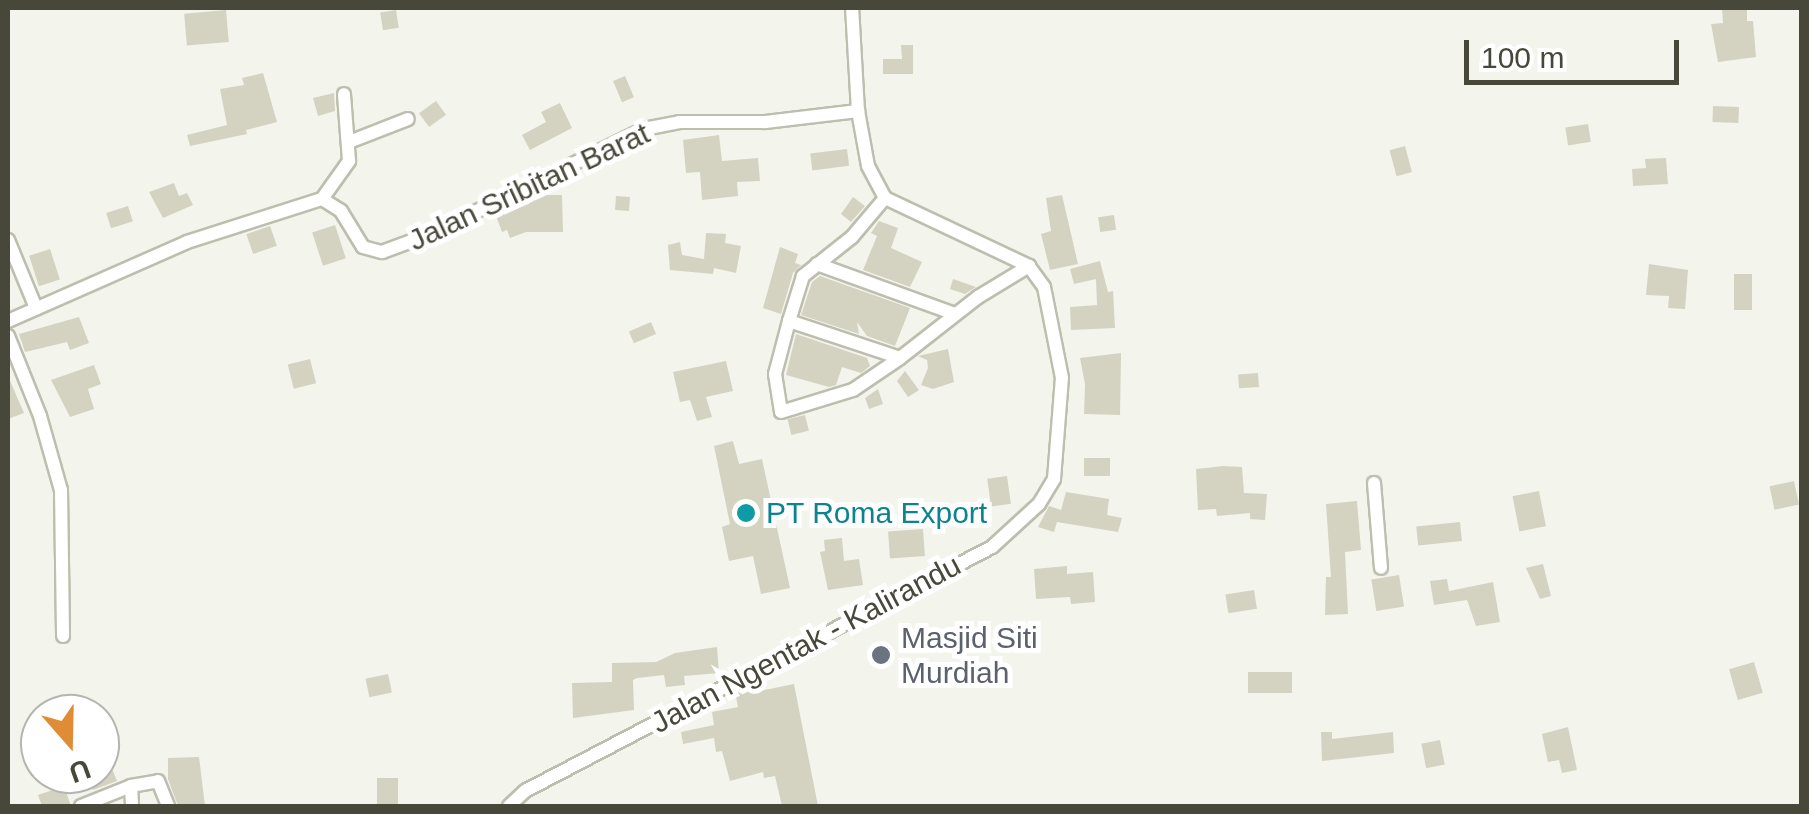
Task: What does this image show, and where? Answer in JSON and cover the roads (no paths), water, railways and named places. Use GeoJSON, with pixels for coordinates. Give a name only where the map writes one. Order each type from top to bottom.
{"type":"FeatureCollection","features":[{"type":"Feature","properties":{"kind":"street"},"geometry":{"type":"LineString","coordinates":[[852,8],[858,110],[868,166],[886,198],[1030,266]]}},
{"type":"Feature","properties":{"kind":"street"},"geometry":{"type":"LineString","coordinates":[[8,321],[187,242],[322,199],[342,178],[349,161],[344,94]]}},
{"type":"Feature","properties":{"kind":"street","name":"Jalan Sribitan Barat"},"geometry":{"type":"LineString","coordinates":[[322,199],[341,211],[363,247],[382,252],[428,235],[644,129],[679,122],[765,122],[858,110]]}},
{"type":"Feature","properties":{"kind":"street"},"geometry":{"type":"LineString","coordinates":[[350,142],[408,119]]}},
{"type":"Feature","properties":{"kind":"street"},"geometry":{"type":"LineString","coordinates":[[886,198],[852,237],[804,276],[776,374],[782,412],[853,390],[954,314],[1030,266]]}},
{"type":"Feature","properties":{"kind":"street"},"geometry":{"type":"LineString","coordinates":[[8,240],[36,308]]}},
{"type":"Feature","properties":{"kind":"street"},"geometry":{"type":"LineString","coordinates":[[817,264],[954,314]]}},
{"type":"Feature","properties":{"kind":"street","name":"Jalan Ngentak - Kalirandu"},"geometry":{"type":"LineString","coordinates":[[509,806],[525,791],[992,547],[1039,504],[1054,479],[1059,456],[1062,378],[1044,287],[1030,266]]}},
{"type":"Feature","properties":{"kind":"street"},"geometry":{"type":"LineString","coordinates":[[789,322],[900,358]]}},
{"type":"Feature","properties":{"kind":"street"},"geometry":{"type":"LineString","coordinates":[[8,336],[40,416],[62,490],[62,636]]}},
{"type":"Feature","properties":{"kind":"street"},"geometry":{"type":"LineString","coordinates":[[1374,483],[1381,568]]}},
{"type":"Feature","properties":{"kind":"street"},"geometry":{"type":"LineString","coordinates":[[80,806],[131,786],[161,782],[168,806]]}},
{"type":"Feature","properties":{"kind":"street"},"geometry":{"type":"LineString","coordinates":[[131,786],[132,806]]}},
{"type":"Feature","properties":{"kind":"place","name":"PT Roma Export"},"geometry":{"type":"Point","coordinates":[746,513]}},
{"type":"Feature","properties":{"kind":"place","name":"Masjid Siti Murdiah"},"geometry":{"type":"Point","coordinates":[881,655]}}]}
